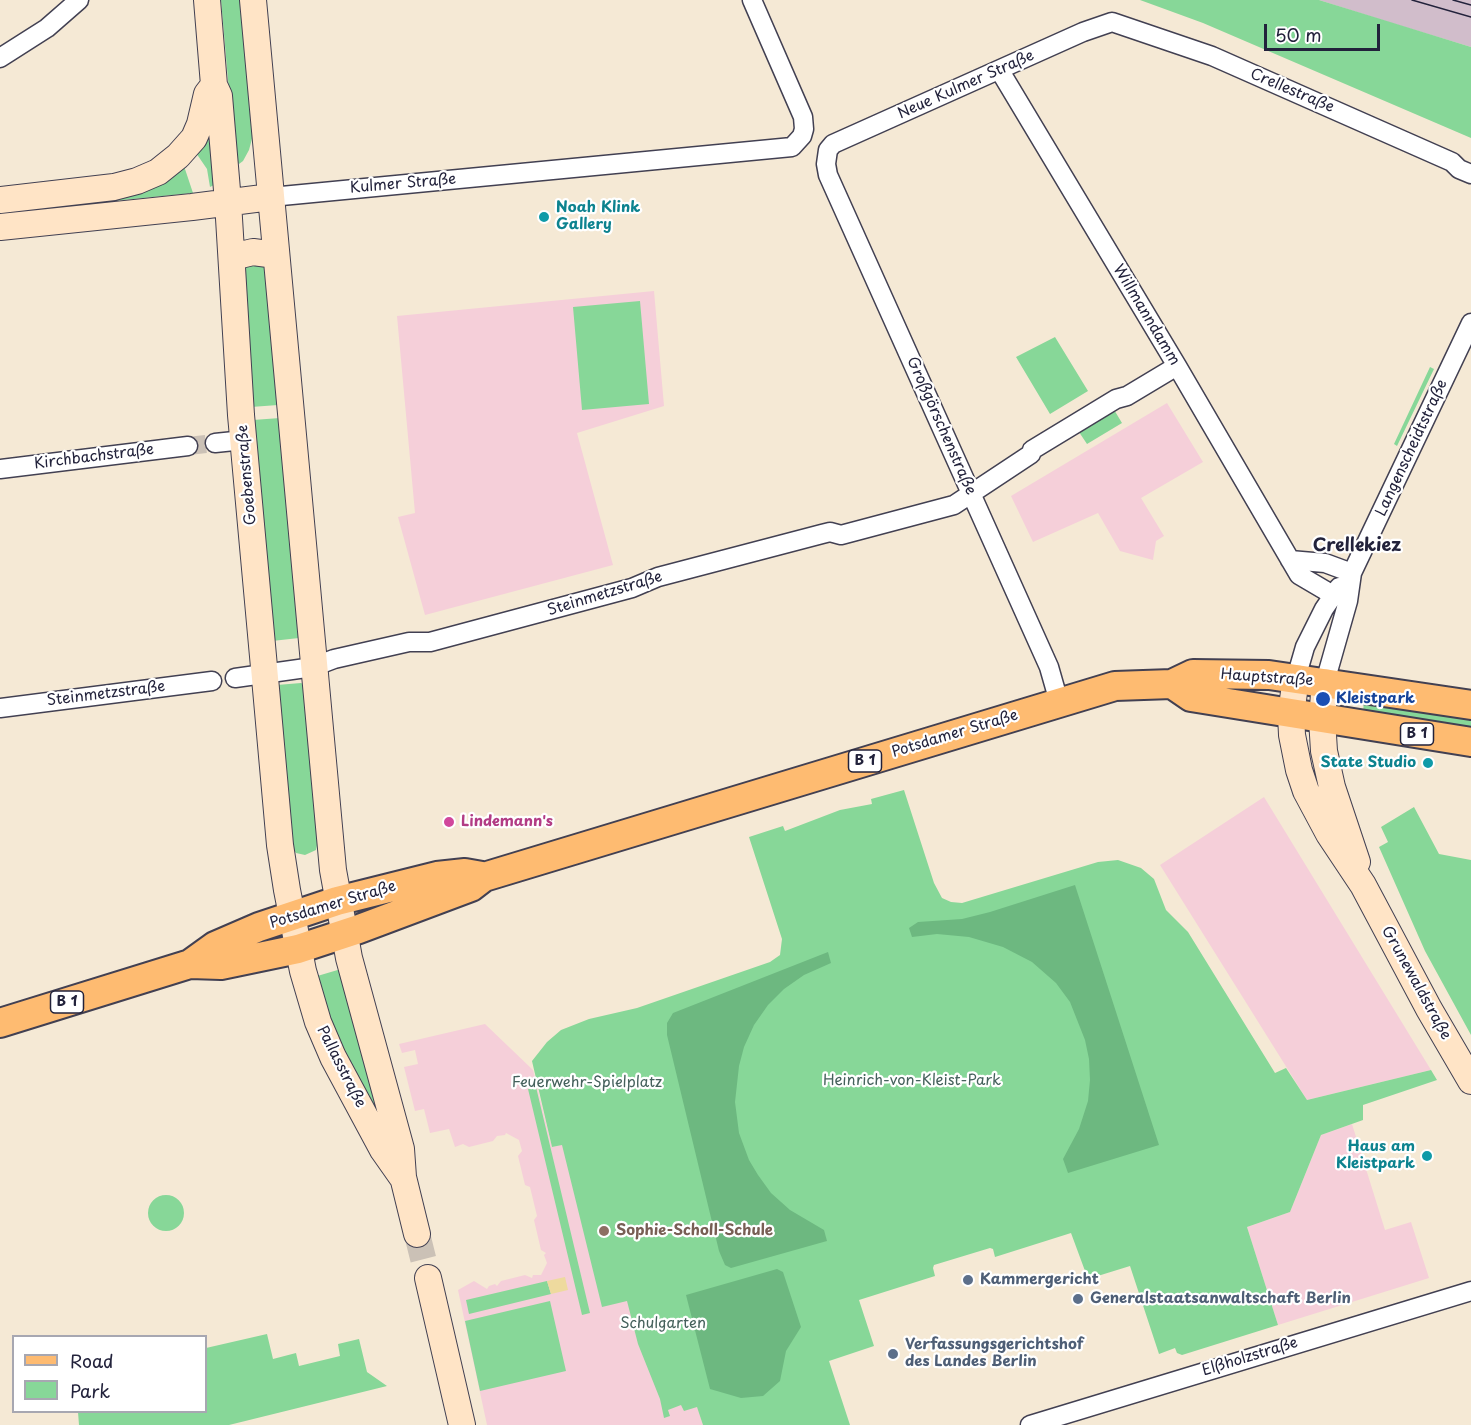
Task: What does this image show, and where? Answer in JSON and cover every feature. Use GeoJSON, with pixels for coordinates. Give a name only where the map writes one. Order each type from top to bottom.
{"type":"FeatureCollection","features":[{"type":"Feature","properties":{"kind":"main road","name":"Goebenstraße"},"geometry":{"type":"LineString","coordinates":[[207,0],[214,85],[219,96],[244,440],[280,845],[298,948]]}},
{"type":"Feature","properties":{"kind":"main road"},"geometry":{"type":"LineString","coordinates":[[253,0],[313,667],[337,902],[344,934]]}},
{"type":"Feature","properties":{"kind":"main road"},"geometry":{"type":"LineString","coordinates":[[0,200],[114,186],[137,181],[158,172],[173,161],[194,138],[207,94],[214,85]]}},
{"type":"Feature","properties":{"kind":"main road","name":"Kulmer Straße"},"geometry":{"type":"LineString","coordinates":[[0,227],[271,197]]}},
{"type":"Feature","properties":{"kind":"main road"},"geometry":{"type":"LineString","coordinates":[[232,257],[254,252],[276,255]]}},
{"type":"Feature","properties":{"kind":"main road","name":"Hauptstraße"},"geometry":{"type":"LineString","coordinates":[[1172,684],[1193,674],[1263,674],[1471,705]]}},
{"type":"Feature","properties":{"kind":"main road","name":"Grunewaldstraße"},"geometry":{"type":"LineString","coordinates":[[1296,678],[1291,714],[1293,742],[1306,791],[1329,834],[1363,885],[1429,1009],[1471,1080]]}},
{"type":"Feature","properties":{"kind":"main road","name":"Grunewaldstraße"},"geometry":{"type":"LineString","coordinates":[[1325,682],[1322,718],[1327,767],[1363,885]]}},
{"type":"Feature","properties":{"kind":"main road","name":"Potsdamer Straße"},"geometry":{"type":"LineString","coordinates":[[190,964],[222,965],[298,948],[344,934],[471,887],[484,877],[1059,702],[1115,686],[1172,684]]}},
{"type":"Feature","properties":{"kind":"main road","name":"B 1"},"geometry":{"type":"LineString","coordinates":[[1172,684],[1191,697],[1471,742]]}},
{"type":"Feature","properties":{"kind":"main road","name":"Potsdamer Straße"},"geometry":{"type":"LineString","coordinates":[[0,1023],[190,964],[215,946],[259,927],[337,902],[437,876],[465,873],[484,877]]}},
{"type":"Feature","properties":{"kind":"main road","name":"Pallasstraße"},"geometry":{"type":"LineString","coordinates":[[344,934],[352,974],[401,1149],[402,1177],[417,1234]]}},
{"type":"Feature","properties":{"kind":"main road","name":"Pallasstraße"},"geometry":{"type":"LineString","coordinates":[[298,948],[310,999],[325,1040],[383,1150],[402,1177]]}},
{"type":"Feature","properties":{"kind":"main road"},"geometry":{"type":"LineString","coordinates":[[428,1278],[462,1425]]}},
{"type":"Feature","properties":{"kind":"street"},"geometry":{"type":"LineString","coordinates":[[0,58],[47,28],[79,0]]}},
{"type":"Feature","properties":{"kind":"street","name":"Kulmer Straße"},"geometry":{"type":"LineString","coordinates":[[271,197],[792,147],[802,136],[804,129],[800,107],[752,0]]}},
{"type":"Feature","properties":{"kind":"street","name":"Crellestraße"},"geometry":{"type":"LineString","coordinates":[[1106,24],[1112,22],[1128,26],[1212,56],[1452,162],[1459,169],[1471,174]]}},
{"type":"Feature","properties":{"kind":"street","name":"Neue Kulmer Straße"},"geometry":{"type":"LineString","coordinates":[[828,150],[841,140],[1083,32],[1106,24]]}},
{"type":"Feature","properties":{"kind":"street","name":"Willmanndamm"},"geometry":{"type":"LineString","coordinates":[[1000,71],[1299,575],[1345,586]]}},
{"type":"Feature","properties":{"kind":"street","name":"Großgörschenstraße"},"geometry":{"type":"LineString","coordinates":[[828,150],[826,164],[828,175],[1049,667],[1059,702]]}},
{"type":"Feature","properties":{"kind":"street","name":"Langenscheidtstraße"},"geometry":{"type":"LineString","coordinates":[[1296,678],[1305,646],[1324,609],[1345,586],[1469,334]]}},
{"type":"Feature","properties":{"kind":"street","name":"Steinmetzstraße"},"geometry":{"type":"LineString","coordinates":[[235,678],[264,672],[313,667],[334,659],[410,642],[430,642],[632,588],[658,577],[822,534],[830,532],[841,535],[954,505],[1031,454],[1032,450],[1116,399],[1127,396],[1177,366]]}},
{"type":"Feature","properties":{"kind":"street"},"geometry":{"type":"LineString","coordinates":[[215,443],[244,440]]}},
{"type":"Feature","properties":{"kind":"street","name":"Kirchbachstraße"},"geometry":{"type":"LineString","coordinates":[[0,469],[188,446]]}},
{"type":"Feature","properties":{"kind":"street"},"geometry":{"type":"LineString","coordinates":[[1290,560],[1325,563],[1345,586]]}},
{"type":"Feature","properties":{"kind":"street","name":"Langenscheidtstraße"},"geometry":{"type":"LineString","coordinates":[[1325,682],[1348,601],[1345,586]]}},
{"type":"Feature","properties":{"kind":"street","name":"Steinmetzstraße"},"geometry":{"type":"LineString","coordinates":[[0,708],[212,681]]}},
{"type":"Feature","properties":{"kind":"street","name":"Elßholzstraße"},"geometry":{"type":"LineString","coordinates":[[1030,1425],[1471,1291]]}},
{"type":"Feature","properties":{"kind":"shaded area"},"geometry":{"type":"Polygon","coordinates":[[[1319,0],[1471,0],[1471,47],[1385,21],[1319,0]]]}},
{"type":"Feature","properties":{"kind":"shaded area"},"geometry":{"type":"Polygon","coordinates":[[[654,291],[664,406],[577,433],[613,565],[425,615],[398,517],[415,513],[397,316],[654,291]]]}},
{"type":"Feature","properties":{"kind":"shaded area"},"geometry":{"type":"Polygon","coordinates":[[[1167,403],[1203,462],[1141,498],[1164,536],[1156,541],[1153,560],[1120,551],[1098,513],[1033,542],[1011,496],[1167,403]]]}},
{"type":"Feature","properties":{"kind":"shaded area"},"geometry":{"type":"Polygon","coordinates":[[[1264,797],[1431,1070],[1307,1100],[1160,865],[1264,797]]]}},
{"type":"Feature","properties":{"kind":"shaded area","name":"Sophie-Scholl-Schule"},"geometry":{"type":"Polygon","coordinates":[[[485,1024],[533,1070],[552,1147],[646,1126],[691,1386],[703,1425],[487,1425],[458,1290],[474,1281],[487,1289],[495,1284],[497,1286],[501,1281],[525,1275],[532,1278],[533,1275],[541,1275],[547,1263],[544,1255],[546,1253],[541,1250],[534,1220],[537,1216],[530,1187],[525,1185],[518,1156],[522,1151],[519,1140],[506,1133],[497,1136],[493,1141],[469,1147],[463,1144],[455,1147],[449,1129],[430,1133],[424,1109],[415,1111],[404,1067],[418,1064],[415,1050],[402,1053],[399,1044],[485,1024]]]}},
{"type":"Feature","properties":{"kind":"shaded area"},"geometry":{"type":"Polygon","coordinates":[[[1352,1124],[1385,1230],[1411,1222],[1429,1278],[1278,1325],[1247,1227],[1290,1212],[1321,1135],[1352,1124]]]}},
{"type":"Feature","properties":{"kind":"green space"},"geometry":{"type":"Polygon","coordinates":[[[221,0],[242,0],[253,135],[249,150],[239,164],[235,159],[221,0]]]}},
{"type":"Feature","properties":{"kind":"green space"},"geometry":{"type":"Polygon","coordinates":[[[1140,0],[1319,0],[1471,47],[1471,138],[1203,23],[1140,0]]]}},
{"type":"Feature","properties":{"kind":"green space"},"geometry":{"type":"Polygon","coordinates":[[[210,126],[214,185],[210,187],[207,169],[194,150],[210,126]]]}},
{"type":"Feature","properties":{"kind":"green space"},"geometry":{"type":"Polygon","coordinates":[[[183,163],[193,193],[33,209],[0,217],[0,211],[183,163]]]}},
{"type":"Feature","properties":{"kind":"green space"},"geometry":{"type":"Polygon","coordinates":[[[246,261],[264,262],[278,405],[251,407],[243,268],[246,261]]]}},
{"type":"Feature","properties":{"kind":"green space"},"geometry":{"type":"Polygon","coordinates":[[[640,301],[649,404],[582,410],[573,307],[640,301]]]}},
{"type":"Feature","properties":{"kind":"green space"},"geometry":{"type":"Polygon","coordinates":[[[1055,337],[1088,391],[1050,414],[1016,357],[1055,337]]]}},
{"type":"Feature","properties":{"kind":"green space"},"geometry":{"type":"Polygon","coordinates":[[[1430,367],[1434,369],[1397,446],[1394,444],[1430,367]]]}},
{"type":"Feature","properties":{"kind":"green space"},"geometry":{"type":"Polygon","coordinates":[[[1113,408],[1122,423],[1087,444],[1077,429],[1113,408]]]}},
{"type":"Feature","properties":{"kind":"green space"},"geometry":{"type":"Polygon","coordinates":[[[280,418],[299,638],[272,641],[253,420],[280,418]]]}},
{"type":"Feature","properties":{"kind":"green space"},"geometry":{"type":"Polygon","coordinates":[[[303,684],[318,841],[316,850],[305,855],[296,853],[292,848],[277,685],[303,684]]]}},
{"type":"Feature","properties":{"kind":"green space"},"geometry":{"type":"Polygon","coordinates":[[[1364,698],[1471,715],[1471,732],[1363,715],[1364,698]]]}},
{"type":"Feature","properties":{"kind":"green space","name":"Heinrich-von-Kleist-Park"},"geometry":{"type":"Polygon","coordinates":[[[904,790],[934,883],[942,898],[951,902],[962,903],[1098,862],[1118,860],[1141,868],[1154,879],[1166,910],[1188,932],[1275,1073],[1286,1068],[1307,1100],[1431,1070],[1437,1080],[1363,1105],[1363,1120],[1321,1135],[1290,1212],[1247,1227],[1278,1325],[1182,1355],[1177,1353],[1175,1348],[1159,1354],[1130,1266],[1088,1279],[1071,1233],[995,1257],[993,1249],[990,1248],[934,1265],[935,1276],[859,1300],[874,1346],[829,1361],[850,1425],[703,1425],[697,1407],[684,1411],[681,1405],[668,1410],[670,1416],[664,1418],[660,1399],[638,1344],[627,1301],[602,1307],[562,1145],[552,1147],[532,1061],[547,1042],[561,1030],[589,1019],[637,1008],[770,962],[780,955],[782,939],[749,837],[783,826],[785,831],[840,810],[872,804],[871,799],[904,790]]]}},
{"type":"Feature","properties":{"kind":"green space"},"geometry":{"type":"Polygon","coordinates":[[[1414,807],[1439,854],[1471,860],[1471,1035],[1425,951],[1379,847],[1388,842],[1381,827],[1414,807]]]}},
{"type":"Feature","properties":{"kind":"green space"},"geometry":{"type":"Polygon","coordinates":[[[1075,885],[1159,1145],[1068,1173],[1063,1159],[1079,1129],[1088,1101],[1090,1080],[1085,1040],[1070,1002],[1056,983],[1032,962],[1003,947],[969,937],[937,934],[912,937],[909,928],[918,922],[962,919],[990,912],[1075,885]]]}},
{"type":"Feature","properties":{"kind":"green space"},"geometry":{"type":"Polygon","coordinates":[[[828,952],[831,963],[804,975],[784,989],[768,1005],[754,1025],[744,1047],[739,1066],[735,1102],[739,1133],[749,1160],[758,1175],[771,1193],[790,1210],[824,1230],[827,1241],[731,1268],[725,1265],[719,1251],[667,1035],[667,1023],[673,1013],[828,952]]]}},
{"type":"Feature","properties":{"kind":"green space"},"geometry":{"type":"Polygon","coordinates":[[[341,969],[386,1129],[343,1051],[314,977],[341,969]]]}},
{"type":"Feature","properties":{"kind":"green space"},"geometry":{"type":"Polygon","coordinates":[[[536,1087],[590,1313],[582,1315],[528,1089],[536,1087]]]}},
{"type":"Feature","properties":{"kind":"green space"},"geometry":{"type":"Polygon","coordinates":[[[166,1195],[179,1200],[184,1213],[179,1226],[166,1231],[153,1226],[148,1213],[153,1200],[166,1195]]]}},
{"type":"Feature","properties":{"kind":"green space"},"geometry":{"type":"Polygon","coordinates":[[[777,1269],[783,1272],[801,1327],[786,1351],[780,1381],[763,1396],[741,1398],[710,1389],[686,1295],[777,1269]]]}},
{"type":"Feature","properties":{"kind":"green space"},"geometry":{"type":"Polygon","coordinates":[[[547,1281],[551,1294],[469,1314],[466,1300],[547,1281]]]}},
{"type":"Feature","properties":{"kind":"green space"},"geometry":{"type":"Polygon","coordinates":[[[550,1301],[566,1371],[480,1391],[465,1321],[550,1301]]]}},
{"type":"Feature","properties":{"kind":"green space"},"geometry":{"type":"Polygon","coordinates":[[[267,1334],[273,1359],[296,1353],[299,1366],[340,1356],[338,1344],[359,1339],[367,1372],[387,1386],[229,1425],[79,1425],[78,1413],[207,1413],[207,1348],[267,1334]]]}},
{"type":"Feature","properties":{"kind":"sand"},"geometry":{"type":"Polygon","coordinates":[[[565,1277],[568,1290],[551,1294],[547,1281],[565,1277]]]}},
{"type":"Feature","properties":{"kind":"tunnel"},"geometry":{"type":"LineString","coordinates":[[188,446],[215,443]]}},
{"type":"Feature","properties":{"kind":"tunnel"},"geometry":{"type":"LineString","coordinates":[[417,1234],[428,1278]]}},
{"type":"Feature","properties":{"kind":"tram line"},"geometry":{"type":"LineString","coordinates":[[1412,0],[1471,17]]}},
{"type":"Feature","properties":{"kind":"tram line"},"geometry":{"type":"LineString","coordinates":[[1453,0],[1471,5]]}},
{"type":"Feature","properties":{"kind":"place","name":"Noah Klink Gallery"},"geometry":{"type":"Point","coordinates":[544,217]}},
{"type":"Feature","properties":{"kind":"place","name":"Kleistpark"},"geometry":{"type":"Point","coordinates":[1323,699]}},
{"type":"Feature","properties":{"kind":"place","name":"State Studio"},"geometry":{"type":"Point","coordinates":[1428,763]}},
{"type":"Feature","properties":{"kind":"place","name":"Lindemann's"},"geometry":{"type":"Point","coordinates":[449,822]}},
{"type":"Feature","properties":{"kind":"place","name":"Haus am Kleistpark"},"geometry":{"type":"Point","coordinates":[1427,1156]}},
{"type":"Feature","properties":{"kind":"place","name":"Sophie-Scholl-Schule"},"geometry":{"type":"Point","coordinates":[604,1231]}},
{"type":"Feature","properties":{"kind":"place","name":"Kammergericht"},"geometry":{"type":"Point","coordinates":[968,1280]}},
{"type":"Feature","properties":{"kind":"place","name":"Generalstaatsanwaltschaft Berlin"},"geometry":{"type":"Point","coordinates":[1078,1299]}},
{"type":"Feature","properties":{"kind":"place","name":"Verfassungsgerichtshof des Landes Berlin"},"geometry":{"type":"Point","coordinates":[893,1354]}},
{"type":"Feature","properties":{"kind":"district","name":"Crellekiez"},"geometry":{"type":"Point","coordinates":[1357,546]}},
{"type":"Feature","properties":{"kind":"park label","name":"Feuerwehr-Spielplatz"},"geometry":{"type":"Point","coordinates":[587,1083]}},
{"type":"Feature","properties":{"kind":"park label","name":"Schulgarten"},"geometry":{"type":"Point","coordinates":[663,1324]}}]}
